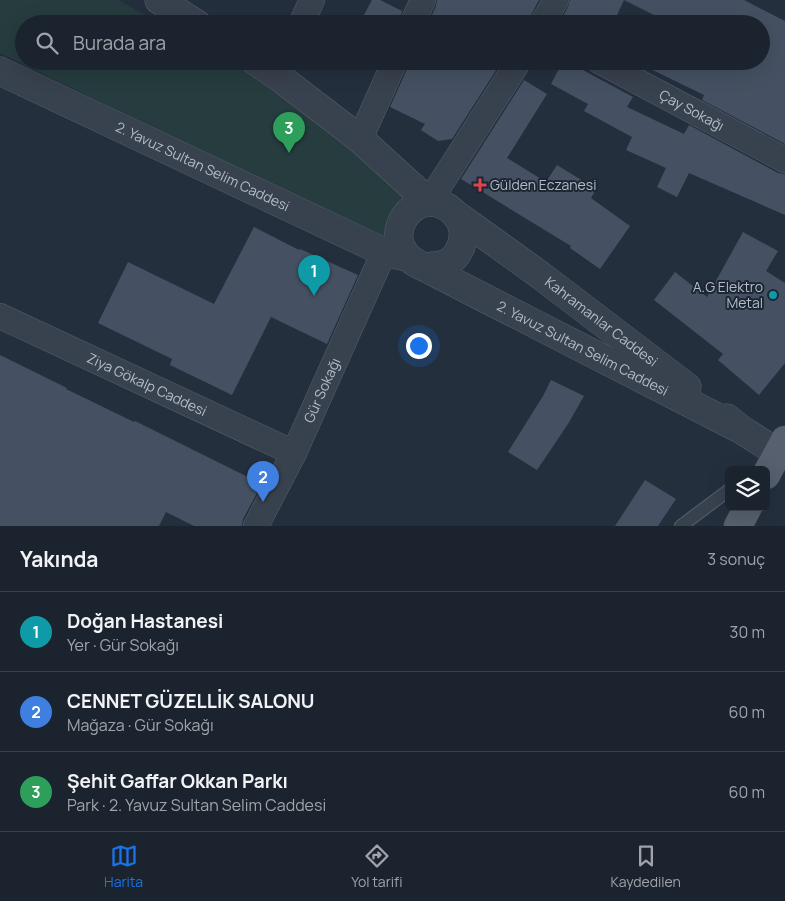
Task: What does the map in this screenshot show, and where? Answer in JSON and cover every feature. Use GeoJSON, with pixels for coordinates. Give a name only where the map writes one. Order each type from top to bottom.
{"type":"FeatureCollection","features":[{"type":"Feature","properties":{"kind":"main road"},"geometry":{"type":"LineString","coordinates":[[738,526],[746,511]]}},
{"type":"Feature","properties":{"kind":"street"},"geometry":{"type":"LineString","coordinates":[[305,15],[312,0]]}},
{"type":"Feature","properties":{"kind":"street"},"geometry":{"type":"LineString","coordinates":[[416,15],[423,0]]}},
{"type":"Feature","properties":{"kind":"street"},"geometry":{"type":"LineString","coordinates":[[547,15],[556,0]]}},
{"type":"Feature","properties":{"kind":"street"},"geometry":{"type":"LineString","coordinates":[[283,70],[429,202]]}},
{"type":"Feature","properties":{"kind":"street"},"geometry":{"type":"LineString","coordinates":[[360,139],[391,70]]}},
{"type":"Feature","properties":{"kind":"street"},"geometry":{"type":"LineString","coordinates":[[429,202],[513,70]]}},
{"type":"Feature","properties":{"kind":"street","name":"Çay Sokağı"},"geometry":{"type":"LineString","coordinates":[[616,70],[785,160]]}},
{"type":"Feature","properties":{"kind":"street","name":"2. Yavuz Sultan Selim Caddesi"},"geometry":{"type":"LineString","coordinates":[[0,71],[405,258],[742,430]]}},
{"type":"Feature","properties":{"kind":"street"},"geometry":{"type":"LineString","coordinates":[[429,202],[450,208],[458,216],[464,237],[461,248],[455,257],[446,264],[405,258],[398,238],[403,218],[410,210],[429,202]]}},
{"type":"Feature","properties":{"kind":"street","name":"Kahramanlar Caddesi"},"geometry":{"type":"LineString","coordinates":[[458,216],[540,275],[742,430]]}},
{"type":"Feature","properties":{"kind":"street","name":"Gür Sokağı"},"geometry":{"type":"LineString","coordinates":[[256,526],[294,454],[405,258]]}},
{"type":"Feature","properties":{"kind":"street","name":"Ziya Gökalp Caddesi"},"geometry":{"type":"LineString","coordinates":[[0,316],[294,454]]}},
{"type":"Feature","properties":{"kind":"street"},"geometry":{"type":"LineString","coordinates":[[742,430],[777,456]]}},
{"type":"Feature","properties":{"kind":"lane"},"geometry":{"type":"LineString","coordinates":[[762,466],[777,456]]}},
{"type":"Feature","properties":{"kind":"lane"},"geometry":{"type":"LineString","coordinates":[[681,526],[725,493]]}},
{"type":"Feature","properties":{"kind":"green space"},"geometry":{"type":"Polygon","coordinates":[[[0,0],[118,0],[145,15],[15,15],[15,60],[0,53],[0,0]]]}},
{"type":"Feature","properties":{"kind":"green space"},"geometry":{"type":"Polygon","coordinates":[[[35,70],[245,70],[329,117],[416,190],[386,241],[35,70]]]}},
{"type":"Feature","properties":{"kind":"building"},"geometry":{"type":"Polygon","coordinates":[[[372,0],[380,0],[402,11],[401,15],[364,15],[372,0]]]}},
{"type":"Feature","properties":{"kind":"building"},"geometry":{"type":"Polygon","coordinates":[[[437,0],[539,0],[531,15],[432,15],[437,0]]]}},
{"type":"Feature","properties":{"kind":"building"},"geometry":{"type":"Polygon","coordinates":[[[570,0],[624,0],[617,15],[564,15],[570,0]]]}},
{"type":"Feature","properties":{"kind":"building"},"geometry":{"type":"Polygon","coordinates":[[[624,0],[744,0],[785,21],[785,144],[702,100],[704,95],[652,70],[770,70],[770,15],[654,15],[624,0]]]}},
{"type":"Feature","properties":{"kind":"building"},"geometry":{"type":"Polygon","coordinates":[[[407,70],[496,70],[452,139],[438,141],[421,130],[425,124],[390,107],[407,70]]]}},
{"type":"Feature","properties":{"kind":"building"},"geometry":{"type":"Polygon","coordinates":[[[558,70],[583,70],[633,97],[627,107],[684,134],[689,125],[778,173],[785,174],[785,215],[689,173],[677,197],[657,187],[666,168],[626,150],[632,137],[584,111],[588,104],[551,84],[558,70]]]}},
{"type":"Feature","properties":{"kind":"building"},"geometry":{"type":"Polygon","coordinates":[[[524,80],[547,94],[507,158],[546,182],[557,165],[596,189],[591,198],[630,226],[600,269],[570,248],[571,246],[461,179],[524,80]]]}},
{"type":"Feature","properties":{"kind":"building"},"geometry":{"type":"Polygon","coordinates":[[[254,227],[299,250],[358,275],[327,344],[271,317],[232,395],[170,365],[172,359],[98,323],[128,262],[214,304],[254,227]]]}},
{"type":"Feature","properties":{"kind":"building"},"geometry":{"type":"Polygon","coordinates":[[[743,232],[778,251],[766,271],[785,283],[785,363],[759,395],[718,360],[723,354],[654,300],[675,272],[707,297],[743,232]]]}},
{"type":"Feature","properties":{"kind":"building"},"geometry":{"type":"Polygon","coordinates":[[[0,355],[262,484],[243,519],[242,526],[194,526],[166,512],[159,526],[0,526],[0,355]]]}},
{"type":"Feature","properties":{"kind":"building"},"geometry":{"type":"Polygon","coordinates":[[[551,380],[584,396],[568,424],[537,470],[508,452],[551,380]]]}},
{"type":"Feature","properties":{"kind":"building"},"geometry":{"type":"Polygon","coordinates":[[[645,480],[676,499],[658,526],[615,526],[645,480]]]}},
{"type":"Feature","properties":{"kind":"place","name":"Şehit Gaffar Okkan Parkı"},"geometry":{"type":"Point","coordinates":[289,153]}},
{"type":"Feature","properties":{"kind":"place","name":"Gülden Eczanesi"},"geometry":{"type":"Point","coordinates":[480,185]}},
{"type":"Feature","properties":{"kind":"place","name":"A.G Elektro Metal"},"geometry":{"type":"Point","coordinates":[773,295]}},
{"type":"Feature","properties":{"kind":"place","name":"Doğan Hastanesi"},"geometry":{"type":"Point","coordinates":[314,296]}},
{"type":"Feature","properties":{"kind":"place","name":"CENNET GÜZELLİK SALONU"},"geometry":{"type":"Point","coordinates":[263,502]}}]}
